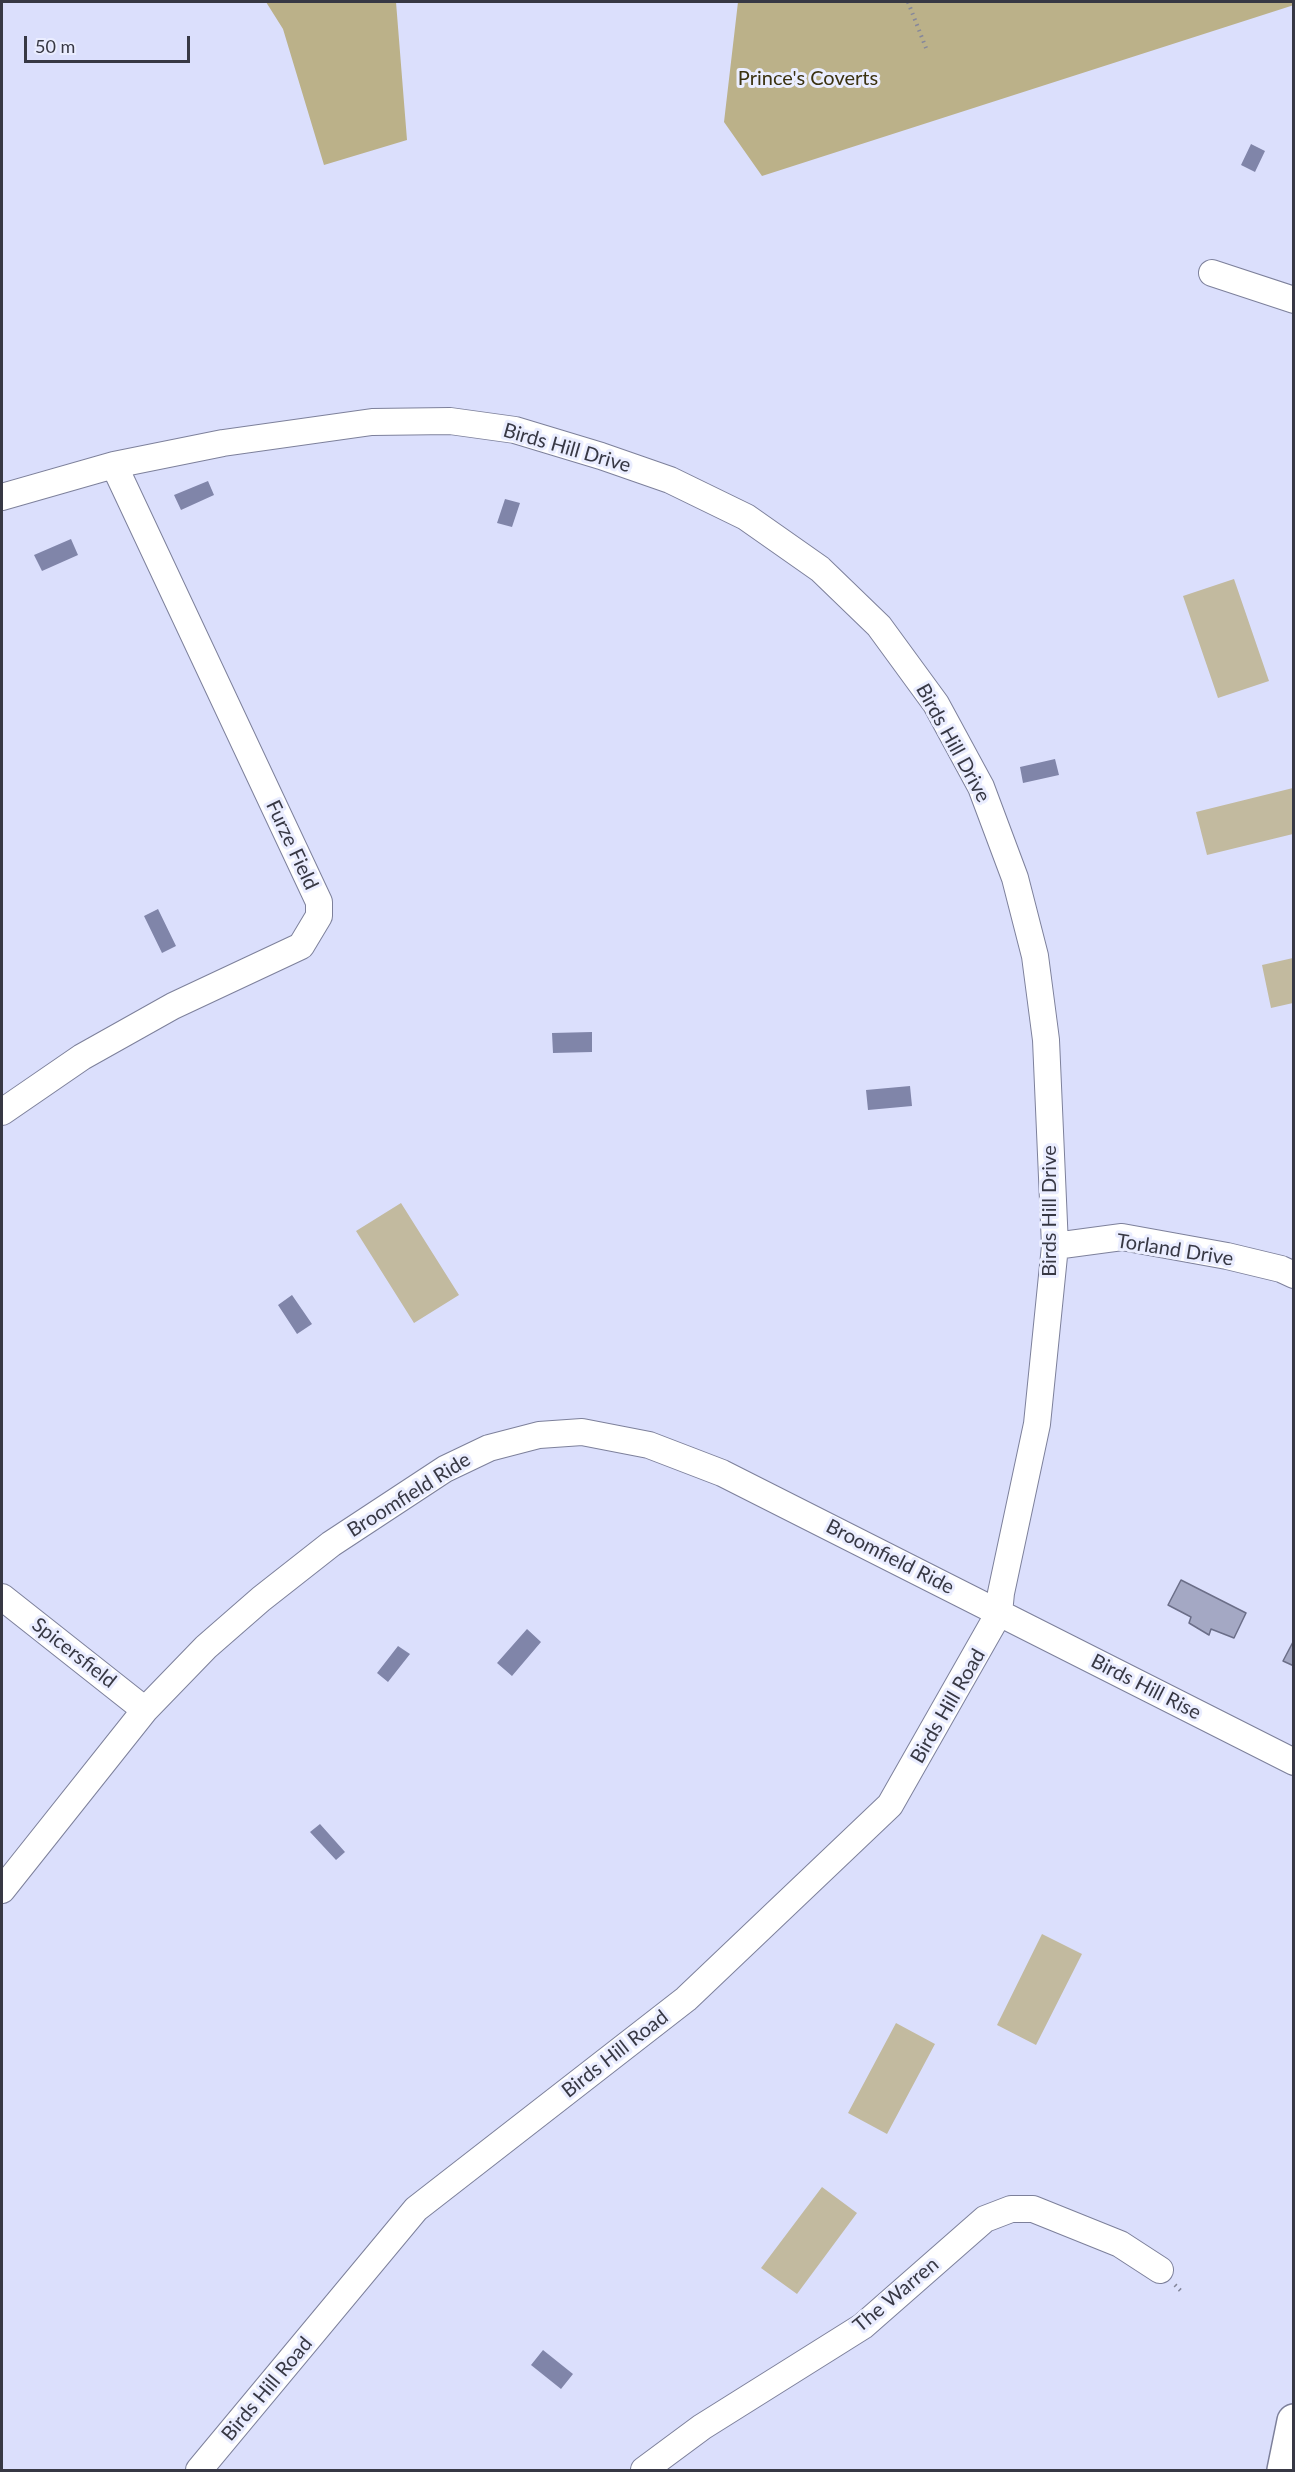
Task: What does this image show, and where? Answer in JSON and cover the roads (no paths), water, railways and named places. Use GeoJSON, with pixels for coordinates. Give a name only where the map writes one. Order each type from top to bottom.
{"type":"FeatureCollection","features":[{"type":"Feature","properties":{"kind":"main road"},"geometry":{"type":"LineString","coordinates":[[1284,2470],[1293,2421]]}},
{"type":"Feature","properties":{"kind":"street"},"geometry":{"type":"LineString","coordinates":[[1212,273],[1293,300]]}},
{"type":"Feature","properties":{"kind":"street","name":"Birds Hill Drive"},"geometry":{"type":"LineString","coordinates":[[2,497],[114,465],[223,443],[372,422],[450,421],[515,430],[670,480],[746,517],[820,569],[879,626],[936,704],[981,787],[1015,878],[1035,956],[1046,1040],[1054,1246],[1037,1424],[1001,1593],[999,1613]]}},
{"type":"Feature","properties":{"kind":"street","name":"Furze Field"},"geometry":{"type":"LineString","coordinates":[[2,1112],[92,1051],[173,1006],[301,946],[319,916],[319,902],[130,504],[114,465]]}},
{"type":"Feature","properties":{"kind":"street","name":"Torland Drive"},"geometry":{"type":"LineString","coordinates":[[1054,1246],[1122,1237],[1227,1256],[1281,1269],[1293,1275]]}},
{"type":"Feature","properties":{"kind":"street","name":"Broomfield Ride"},"geometry":{"type":"LineString","coordinates":[[2,1890],[145,1710],[206,1647],[331,1544],[445,1468],[489,1448],[539,1435],[582,1432],[649,1445],[733,1479],[999,1613]]}},
{"type":"Feature","properties":{"kind":"street","name":"Spicersfield"},"geometry":{"type":"LineString","coordinates":[[2,1597],[145,1710]]}},
{"type":"Feature","properties":{"kind":"street","name":"Birds Hill Rise"},"geometry":{"type":"LineString","coordinates":[[999,1613],[1293,1762]]}},
{"type":"Feature","properties":{"kind":"street","name":"Birds Hill Road"},"geometry":{"type":"LineString","coordinates":[[200,2470],[416,2209],[686,1999],[890,1805],[999,1613]]}},
{"type":"Feature","properties":{"kind":"street","name":"The Warren"},"geometry":{"type":"LineString","coordinates":[[644,2470],[702,2427],[862,2326],[985,2219],[1011,2209],[1033,2209],[1120,2244],[1160,2270]]}},
{"type":"Feature","properties":{"kind":"water"},"geometry":{"type":"Polygon","coordinates":[[[1251,144],[1265,151],[1255,172],[1241,165],[1251,144]]]}},
{"type":"Feature","properties":{"kind":"water"},"geometry":{"type":"Polygon","coordinates":[[[208,481],[214,495],[181,510],[174,495],[208,481]]]}},
{"type":"Feature","properties":{"kind":"water"},"geometry":{"type":"Polygon","coordinates":[[[505,499],[520,503],[512,527],[497,523],[505,499]]]}},
{"type":"Feature","properties":{"kind":"water"},"geometry":{"type":"Polygon","coordinates":[[[71,539],[78,555],[42,571],[34,555],[71,539]]]}},
{"type":"Feature","properties":{"kind":"water"},"geometry":{"type":"Polygon","coordinates":[[[1055,759],[1059,775],[1023,783],[1020,767],[1055,759]]]}},
{"type":"Feature","properties":{"kind":"water"},"geometry":{"type":"Polygon","coordinates":[[[158,909],[176,946],[162,953],[144,916],[158,909]]]}},
{"type":"Feature","properties":{"kind":"water"},"geometry":{"type":"Polygon","coordinates":[[[592,1032],[592,1052],[553,1053],[552,1033],[592,1032]]]}},
{"type":"Feature","properties":{"kind":"water"},"geometry":{"type":"Polygon","coordinates":[[[910,1086],[912,1106],[868,1110],[866,1090],[910,1086]]]}},
{"type":"Feature","properties":{"kind":"water"},"geometry":{"type":"Polygon","coordinates":[[[292,1295],[312,1324],[297,1334],[278,1305],[292,1295]]]}},
{"type":"Feature","properties":{"kind":"water"},"geometry":{"type":"Polygon","coordinates":[[[527,1629],[541,1642],[512,1676],[497,1663],[527,1629]]]}},
{"type":"Feature","properties":{"kind":"water"},"geometry":{"type":"Polygon","coordinates":[[[398,1646],[410,1654],[388,1682],[377,1673],[398,1646]]]}},
{"type":"Feature","properties":{"kind":"water"},"geometry":{"type":"Polygon","coordinates":[[[320,1824],[345,1852],[336,1860],[310,1832],[320,1824]]]}},
{"type":"Feature","properties":{"kind":"water"},"geometry":{"type":"Polygon","coordinates":[[[543,2350],[573,2374],[561,2389],[531,2365],[543,2350]]]}},
{"type":"Feature","properties":{"kind":"park label","name":"Prince's Coverts"},"geometry":{"type":"Point","coordinates":[808,79]}}]}
